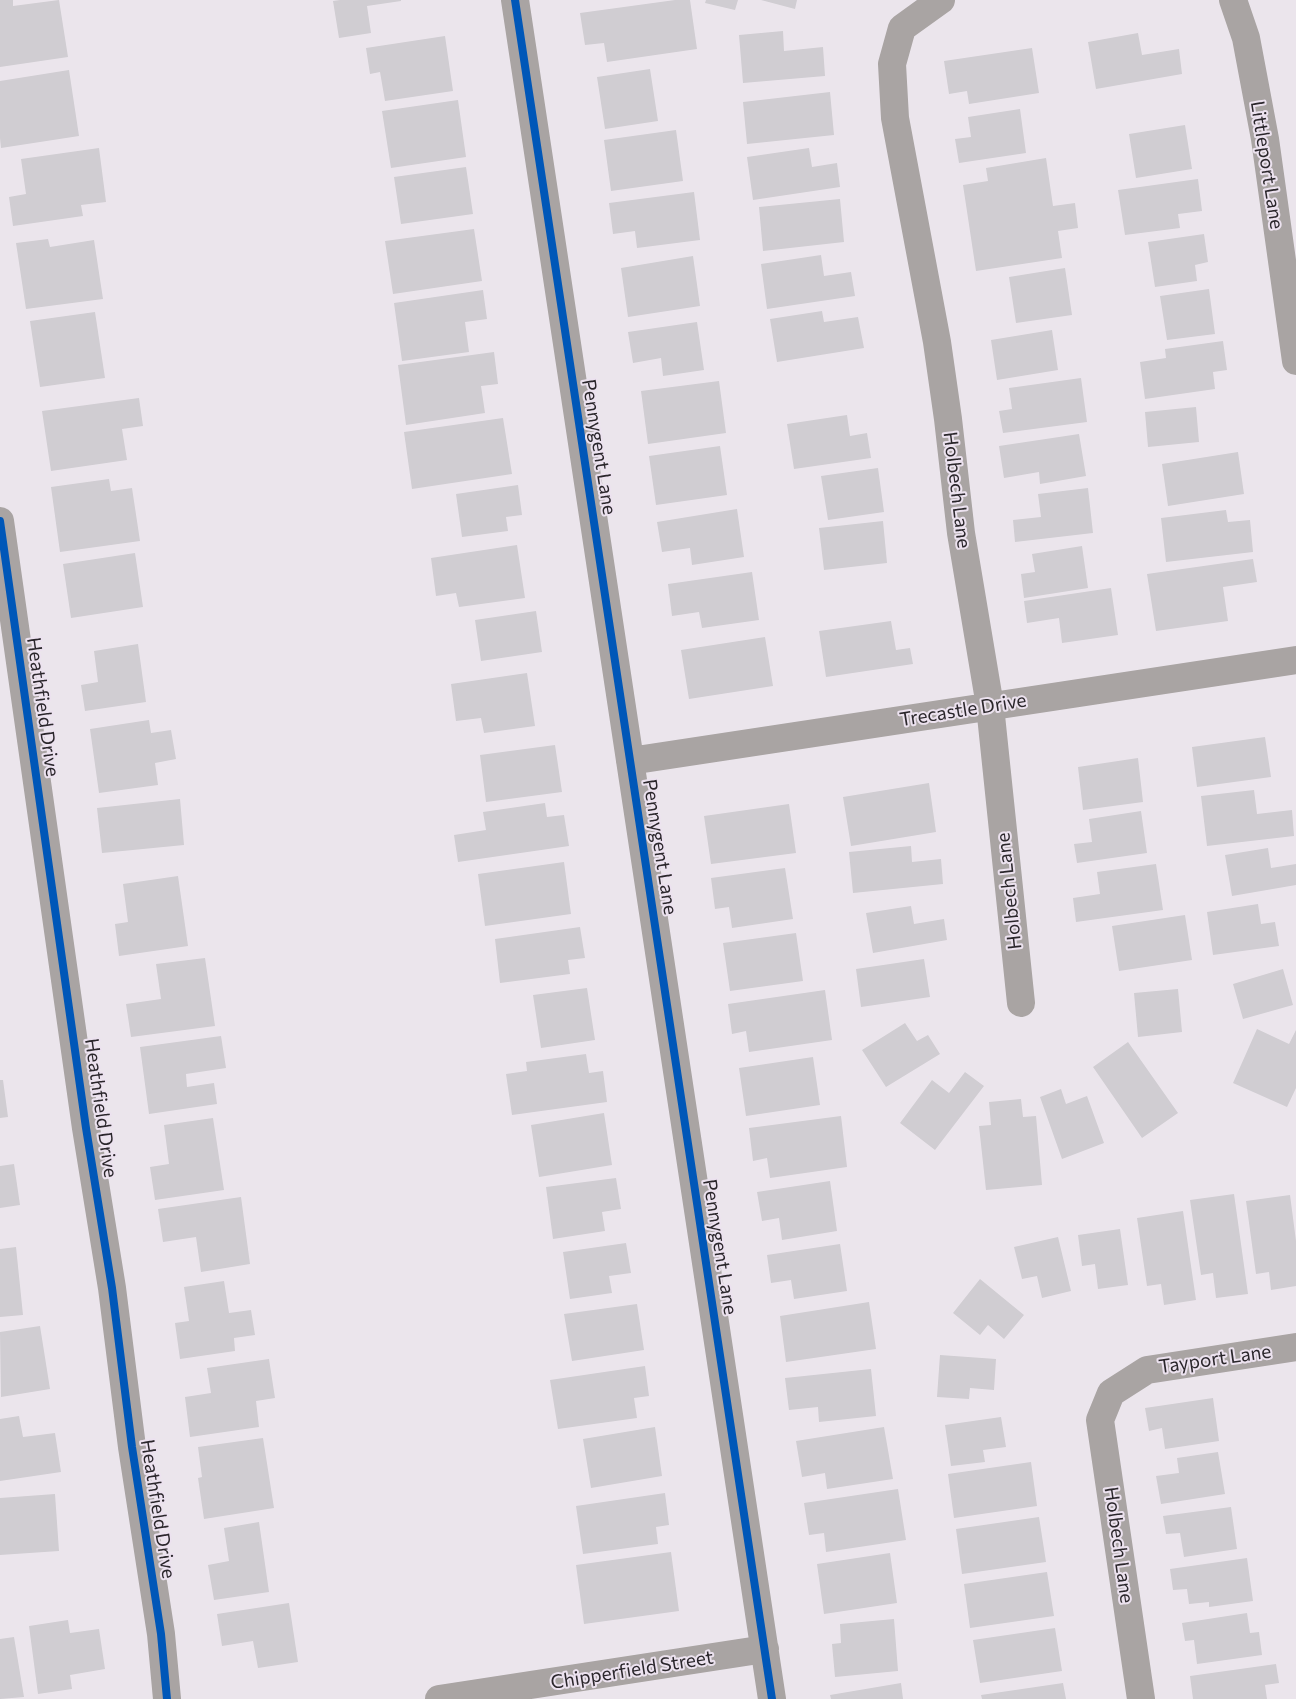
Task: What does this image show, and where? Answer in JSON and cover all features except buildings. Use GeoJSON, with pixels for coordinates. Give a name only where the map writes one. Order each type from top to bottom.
{"type":"FeatureCollection","features":[{"type":"Feature","properties":{"kind":"street","name":"Pennygent Lane"},"geometry":{"type":"LineString","coordinates":[[515,0],[772,1699]]}},
{"type":"Feature","properties":{"kind":"street","name":"Holbech Lane"},"geometry":{"type":"LineString","coordinates":[[941,0],[902,28],[892,64],[895,118],[936,342],[948,419],[961,533],[990,706],[1021,1003]]}},
{"type":"Feature","properties":{"kind":"street","name":"Littleport Lane"},"geometry":{"type":"LineString","coordinates":[[1233,0],[1246,38],[1265,139],[1296,361]]}},
{"type":"Feature","properties":{"kind":"street","name":"Heathfield Drive"},"geometry":{"type":"LineString","coordinates":[[0,522],[86,1128],[112,1288],[132,1447],[161,1634],[167,1699]]}},
{"type":"Feature","properties":{"kind":"street","name":"Trecastle Drive"},"geometry":{"type":"LineString","coordinates":[[630,761],[1296,660]]}},
{"type":"Feature","properties":{"kind":"street","name":"Tayport Lane"},"geometry":{"type":"LineString","coordinates":[[1111,1393],[1147,1370],[1296,1347]]}},
{"type":"Feature","properties":{"kind":"street","name":"Holbech Lane"},"geometry":{"type":"LineString","coordinates":[[1111,1393],[1100,1420],[1142,1699]]}},
{"type":"Feature","properties":{"kind":"street","name":"Chipperfield Street"},"geometry":{"type":"LineString","coordinates":[[439,1699],[765,1649]]}},
{"type":"Feature","properties":{"kind":"cycle path"},"geometry":{"type":"LineString","coordinates":[[515,0],[772,1699]]}},
{"type":"Feature","properties":{"kind":"cycle path"},"geometry":{"type":"LineString","coordinates":[[0,521],[86,1128],[112,1288],[132,1447],[161,1634],[167,1699]]}}]}
